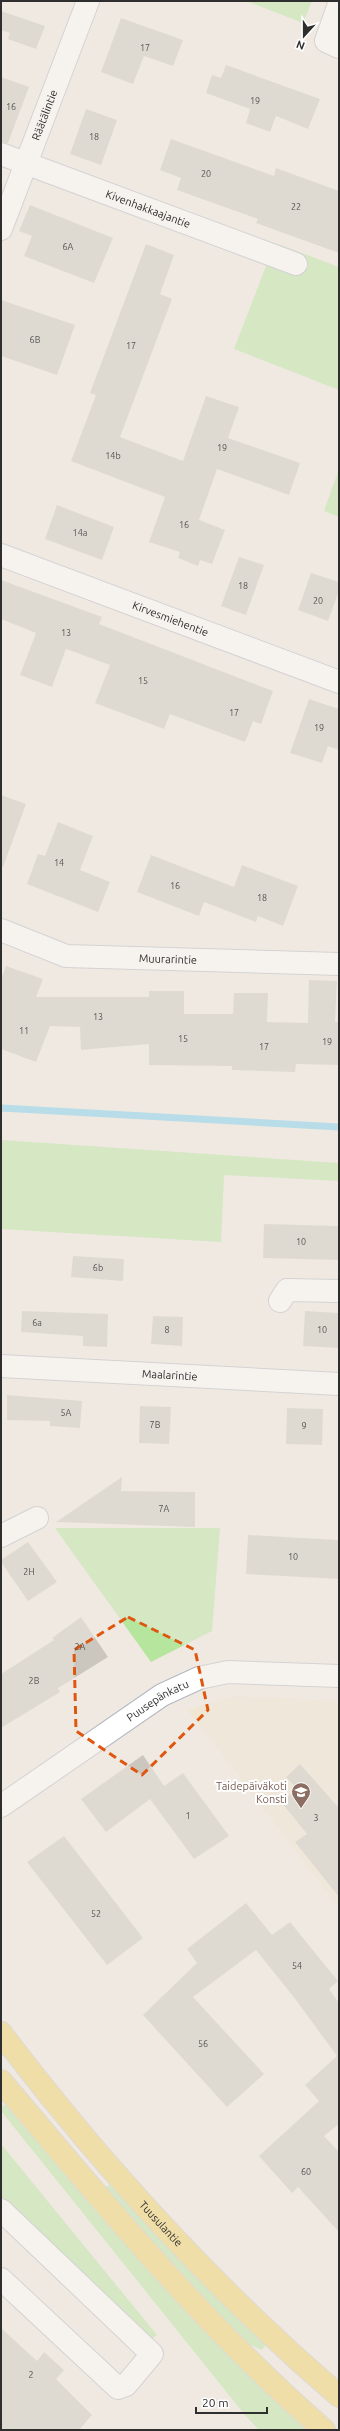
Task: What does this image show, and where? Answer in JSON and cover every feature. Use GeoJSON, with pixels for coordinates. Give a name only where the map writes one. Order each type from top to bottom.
{"type":"FeatureCollection","features":[{"type":"Feature","properties":{"kind":"main road","name":"Tuusulantie"},"geometry":{"type":"LineString","coordinates":[[1,2033],[125,2185],[219,2284],[290,2354],[339,2396]]}},
{"type":"Feature","properties":{"kind":"main road"},"geometry":{"type":"LineString","coordinates":[[1,2081],[190,2301],[296,2405],[324,2430]]}},
{"type":"Feature","properties":{"kind":"street","name":"Räätälintie"},"geometry":{"type":"LineString","coordinates":[[1,230],[88,1]]}},
{"type":"Feature","properties":{"kind":"street"},"geometry":{"type":"LineString","coordinates":[[332,44],[339,4]]}},
{"type":"Feature","properties":{"kind":"street","name":"Kivenhakkaajantie"},"geometry":{"type":"LineString","coordinates":[[1,154],[296,264]]}},
{"type":"Feature","properties":{"kind":"street","name":"Kirvesmiehentie"},"geometry":{"type":"LineString","coordinates":[[1,555],[339,682]]}},
{"type":"Feature","properties":{"kind":"street","name":"Muurarintie"},"geometry":{"type":"LineString","coordinates":[[1,930],[66,956],[339,964]]}},
{"type":"Feature","properties":{"kind":"street"},"geometry":{"type":"LineString","coordinates":[[280,1301],[287,1290],[339,1291]]}},
{"type":"Feature","properties":{"kind":"street","name":"Maalarintie"},"geometry":{"type":"LineString","coordinates":[[1,1366],[339,1384]]}},
{"type":"Feature","properties":{"kind":"street"},"geometry":{"type":"LineString","coordinates":[[1,1536],[37,1518]]}},
{"type":"Feature","properties":{"kind":"street","name":"Puusepänkatu"},"geometry":{"type":"LineString","coordinates":[[1,1806],[162,1695],[199,1678],[228,1672],[339,1676]]}},
{"type":"Feature","properties":{"kind":"street"},"geometry":{"type":"LineString","coordinates":[[1,2210],[152,2354],[126,2385],[118,2388],[1,2279]]}},
{"type":"Feature","properties":{"kind":"highlighted area"},"geometry":{"type":"Polygon","coordinates":[[[128,1617],[195,1650],[208,1710],[142,1775],[76,1731],[74,1650],[128,1617]]]}},
{"type":"Feature","properties":{"kind":"shaded area","name":"Taidepäiväkoti Konsti"},"geometry":{"type":"Polygon","coordinates":[[[236,1696],[339,1701],[339,1908],[188,1710],[236,1696]]]}},
{"type":"Feature","properties":{"kind":"green space"},"geometry":{"type":"Polygon","coordinates":[[[246,1],[312,1],[303,23],[246,1]]]}},
{"type":"Feature","properties":{"kind":"green space"},"geometry":{"type":"Polygon","coordinates":[[[275,243],[339,267],[339,390],[234,349],[275,243]]]}},
{"type":"Feature","properties":{"kind":"green space"},"geometry":{"type":"Polygon","coordinates":[[[339,469],[339,517],[324,511],[339,469]]]}},
{"type":"Feature","properties":{"kind":"green space"},"geometry":{"type":"Polygon","coordinates":[[[1,1140],[339,1163],[339,1181],[224,1175],[221,1242],[1,1229],[1,1140]]]}},
{"type":"Feature","properties":{"kind":"green space"},"geometry":{"type":"Polygon","coordinates":[[[55,1528],[220,1528],[212,1631],[151,1662],[55,1528]]]}},
{"type":"Feature","properties":{"kind":"green space"},"geometry":{"type":"Polygon","coordinates":[[[3,2105],[11,2106],[168,2292],[279,2404],[309,2430],[259,2430],[245,2415],[1,2111],[3,2105]]]}},
{"type":"Feature","properties":{"kind":"green space"},"geometry":{"type":"Polygon","coordinates":[[[1,2144],[157,2335],[149,2341],[1,2198],[1,2144]]]}},
{"type":"Feature","properties":{"kind":"green space"},"geometry":{"type":"Polygon","coordinates":[[[109,2185],[177,2250],[267,2343],[262,2350],[244,2342],[99,2190],[109,2185]]]}},
{"type":"Feature","properties":{"kind":"building"},"geometry":{"type":"Polygon","coordinates":[[[1,11],[45,26],[36,49],[8,39],[10,33],[1,30],[1,11]]]}},
{"type":"Feature","properties":{"kind":"building"},"geometry":{"type":"Polygon","coordinates":[[[121,18],[183,40],[173,66],[144,56],[133,84],[101,72],[121,18]]]}},
{"type":"Feature","properties":{"kind":"building"},"geometry":{"type":"Polygon","coordinates":[[[226,65],[320,99],[308,129],[276,116],[270,132],[246,123],[250,109],[206,93],[212,75],[221,78],[226,65]]]}},
{"type":"Feature","properties":{"kind":"building"},"geometry":{"type":"Polygon","coordinates":[[[1,77],[29,87],[8,143],[1,142],[1,77]]]}},
{"type":"Feature","properties":{"kind":"building"},"geometry":{"type":"Polygon","coordinates":[[[86,109],[117,120],[101,165],[70,154],[86,109]]]}},
{"type":"Feature","properties":{"kind":"building"},"geometry":{"type":"Polygon","coordinates":[[[171,139],[274,176],[276,168],[339,191],[339,253],[256,223],[258,219],[177,190],[181,178],[160,170],[171,139]]]}},
{"type":"Feature","properties":{"kind":"building"},"geometry":{"type":"Polygon","coordinates":[[[30,205],[113,238],[94,283],[24,256],[32,236],[19,231],[30,205]]]}},
{"type":"Feature","properties":{"kind":"building"},"geometry":{"type":"Polygon","coordinates":[[[146,244],[174,255],[160,294],[172,299],[120,437],[183,461],[206,396],[239,407],[228,438],[300,463],[289,495],[217,469],[199,520],[225,530],[212,564],[200,560],[198,566],[178,558],[180,552],[149,542],[165,497],[71,461],[96,395],[90,393],[146,244]]]}},
{"type":"Feature","properties":{"kind":"building"},"geometry":{"type":"Polygon","coordinates":[[[1,300],[75,325],[57,375],[1,356],[1,300]]]}},
{"type":"Feature","properties":{"kind":"building"},"geometry":{"type":"Polygon","coordinates":[[[57,505],[114,527],[102,560],[45,539],[57,505]]]}},
{"type":"Feature","properties":{"kind":"building"},"geometry":{"type":"Polygon","coordinates":[[[239,557],[264,565],[246,615],[221,606],[239,557]]]}},
{"type":"Feature","properties":{"kind":"building"},"geometry":{"type":"Polygon","coordinates":[[[311,573],[339,582],[339,591],[328,621],[298,610],[311,573]]]}},
{"type":"Feature","properties":{"kind":"building"},"geometry":{"type":"Polygon","coordinates":[[[1,580],[102,617],[99,624],[273,691],[261,724],[253,721],[245,742],[170,714],[164,729],[95,703],[110,665],[66,649],[52,687],[20,675],[36,633],[1,619],[1,580]]]}},
{"type":"Feature","properties":{"kind":"building"},"geometry":{"type":"Polygon","coordinates":[[[309,699],[339,709],[339,750],[328,746],[322,763],[290,753],[309,699]]]}},
{"type":"Feature","properties":{"kind":"building"},"geometry":{"type":"Polygon","coordinates":[[[1,795],[26,804],[3,867],[1,866],[1,795]]]}},
{"type":"Feature","properties":{"kind":"building"},"geometry":{"type":"Polygon","coordinates":[[[58,822],[93,836],[80,870],[110,882],[98,912],[27,884],[38,854],[45,856],[58,822]]]}},
{"type":"Feature","properties":{"kind":"building"},"geometry":{"type":"Polygon","coordinates":[[[151,855],[234,887],[242,865],[298,886],[283,926],[258,916],[256,922],[204,902],[199,916],[137,892],[151,855]]]}},
{"type":"Feature","properties":{"kind":"building"},"geometry":{"type":"Polygon","coordinates":[[[6,966],[43,979],[36,997],[149,997],[149,991],[184,991],[184,1014],[233,1014],[234,993],[268,993],[267,1022],[308,1023],[309,980],[337,981],[335,1022],[339,1022],[339,1065],[296,1064],[295,1072],[232,1070],[232,1066],[149,1065],[149,1044],[81,1050],[80,1027],[50,1026],[36,1062],[1,1049],[1,979],[6,966]]]}},
{"type":"Feature","properties":{"kind":"building"},"geometry":{"type":"Polygon","coordinates":[[[264,1224],[339,1226],[339,1260],[263,1258],[264,1224]]]}},
{"type":"Feature","properties":{"kind":"building"},"geometry":{"type":"Polygon","coordinates":[[[73,1256],[124,1259],[123,1281],[71,1277],[73,1256]]]}},
{"type":"Feature","properties":{"kind":"building"},"geometry":{"type":"Polygon","coordinates":[[[22,1311],[108,1314],[107,1347],[83,1346],[83,1336],[21,1332],[22,1311]]]}},
{"type":"Feature","properties":{"kind":"building"},"geometry":{"type":"Polygon","coordinates":[[[305,1311],[339,1313],[339,1348],[303,1346],[305,1311]]]}},
{"type":"Feature","properties":{"kind":"building"},"geometry":{"type":"Polygon","coordinates":[[[153,1316],[183,1317],[182,1346],[151,1344],[153,1316]]]}},
{"type":"Feature","properties":{"kind":"building"},"geometry":{"type":"Polygon","coordinates":[[[7,1395],[82,1401],[80,1428],[50,1426],[50,1421],[7,1420],[7,1395]]]}},
{"type":"Feature","properties":{"kind":"building"},"geometry":{"type":"Polygon","coordinates":[[[140,1406],[171,1407],[169,1444],[139,1443],[140,1406]]]}},
{"type":"Feature","properties":{"kind":"building"},"geometry":{"type":"Polygon","coordinates":[[[287,1408],[323,1409],[322,1445],[286,1444],[287,1408]]]}},
{"type":"Feature","properties":{"kind":"building"},"geometry":{"type":"Polygon","coordinates":[[[122,1477],[121,1491],[195,1492],[195,1527],[56,1522],[122,1477]]]}},
{"type":"Feature","properties":{"kind":"building"},"geometry":{"type":"Polygon","coordinates":[[[248,1535],[339,1540],[339,1579],[246,1574],[248,1535]]]}},
{"type":"Feature","properties":{"kind":"building"},"geometry":{"type":"Polygon","coordinates":[[[28,1542],[57,1582],[28,1601],[1,1560],[28,1542]]]}},
{"type":"Feature","properties":{"kind":"building"},"geometry":{"type":"Polygon","coordinates":[[[81,1617],[108,1657],[58,1688],[60,1692],[1,1728],[1,1674],[54,1640],[52,1638],[81,1617]]]}},
{"type":"Feature","properties":{"kind":"building"},"geometry":{"type":"Polygon","coordinates":[[[143,1755],[164,1786],[183,1773],[229,1836],[194,1859],[150,1799],[106,1832],[81,1799],[143,1755]]]}},
{"type":"Feature","properties":{"kind":"building","name":"Taidepäiväkoti Konsti"},"geometry":{"type":"Polygon","coordinates":[[[300,1764],[339,1808],[339,1897],[295,1842],[307,1834],[281,1802],[297,1789],[286,1777],[300,1764]]]}},
{"type":"Feature","properties":{"kind":"building"},"geometry":{"type":"Polygon","coordinates":[[[64,1836],[143,1938],[107,1965],[27,1862],[64,1836]]]}},
{"type":"Feature","properties":{"kind":"building"},"geometry":{"type":"Polygon","coordinates":[[[246,1903],[272,1935],[290,1922],[338,1981],[329,1989],[339,2003],[339,2124],[324,2136],[339,2152],[339,2232],[298,2187],[292,2193],[259,2156],[319,2101],[305,2085],[337,2056],[296,2000],[256,1950],[193,1997],[264,2074],[227,2107],[143,2015],[197,1963],[187,1949],[246,1903]]]}},
{"type":"Feature","properties":{"kind":"building"},"geometry":{"type":"Polygon","coordinates":[[[1,2328],[37,2361],[44,2352],[64,2370],[56,2379],[92,2415],[79,2430],[1,2430],[1,2328]]]}},
{"type":"Feature","properties":{"kind":"waterway"},"geometry":{"type":"LineString","coordinates":[[1,1108],[339,1127]]}},
{"type":"Feature","properties":{"kind":"place","name":"Taidepäiväkoti Konsti"},"geometry":{"type":"Point","coordinates":[301,1809]}}]}
